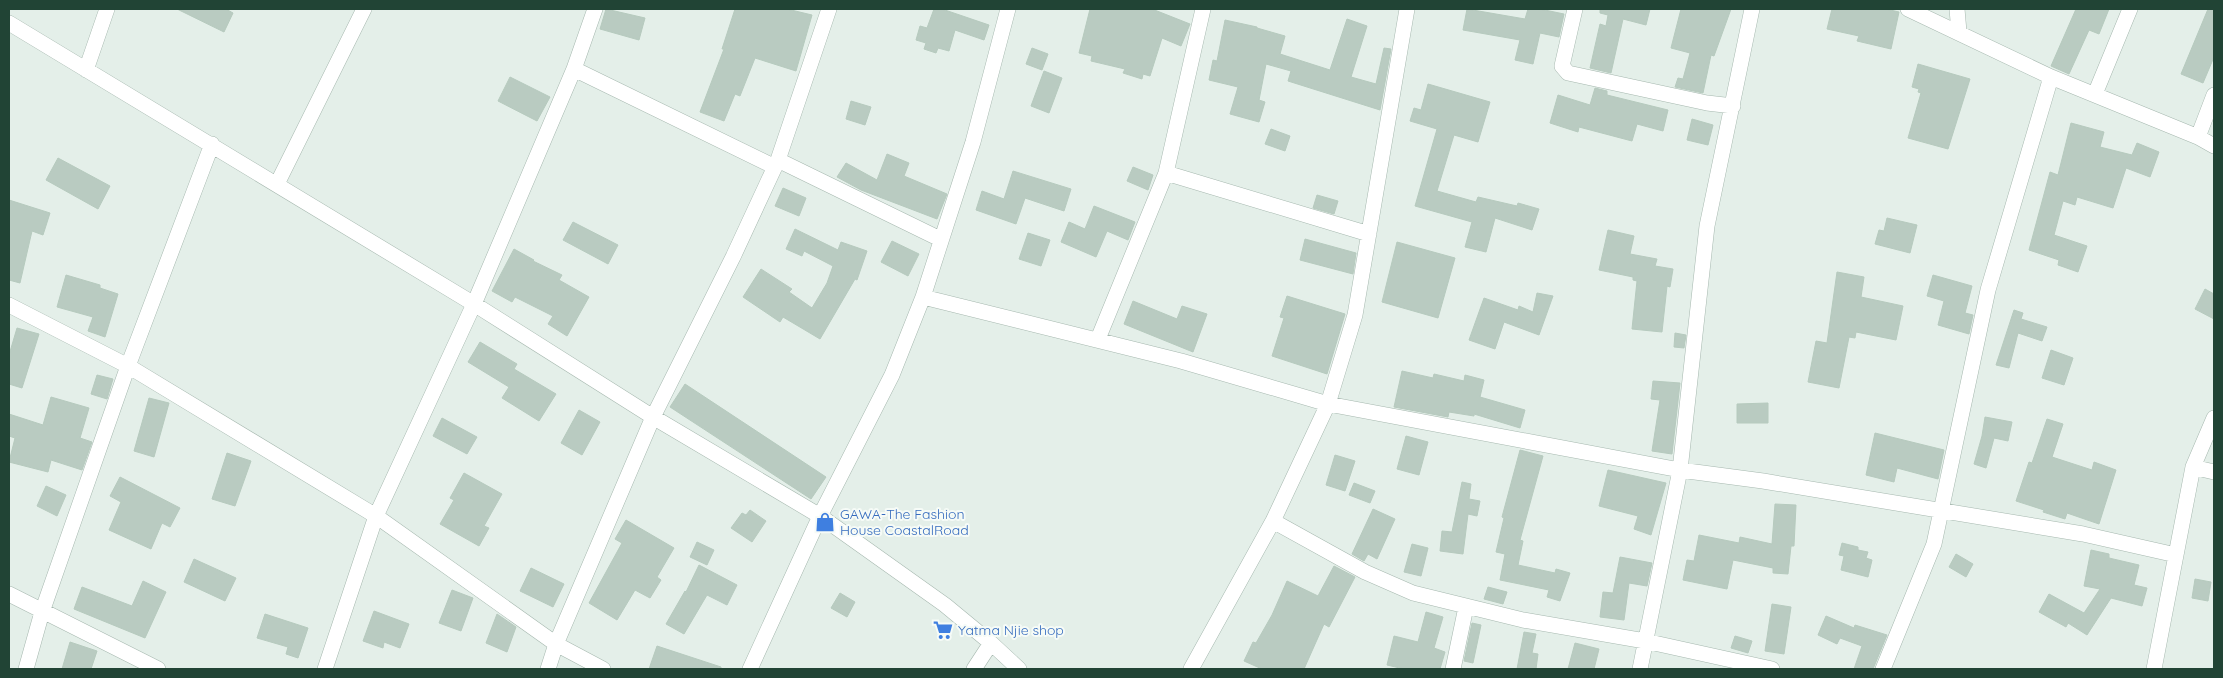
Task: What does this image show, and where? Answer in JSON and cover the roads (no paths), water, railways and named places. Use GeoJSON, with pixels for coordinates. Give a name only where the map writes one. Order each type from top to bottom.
{"type":"FeatureCollection","features":[{"type":"Feature","properties":{"kind":"street"},"geometry":{"type":"LineString","coordinates":[[86,70],[107,9]]}},
{"type":"Feature","properties":{"kind":"street"},"geometry":{"type":"LineString","coordinates":[[277,184],[364,9]]}},
{"type":"Feature","properties":{"kind":"street"},"geometry":{"type":"LineString","coordinates":[[325,669],[376,516],[474,304],[574,69],[595,9]]}},
{"type":"Feature","properties":{"kind":"street"},"geometry":{"type":"LineString","coordinates":[[548,669],[556,644],[653,417],[733,257],[777,163],[828,9]]}},
{"type":"Feature","properties":{"kind":"street"},"geometry":{"type":"LineString","coordinates":[[750,669],[820,516],[892,375],[923,297],[940,239],[973,142],[1008,9]]}},
{"type":"Feature","properties":{"kind":"street"},"geometry":{"type":"LineString","coordinates":[[1098,339],[1166,173],[1203,9]]}},
{"type":"Feature","properties":{"kind":"street"},"geometry":{"type":"LineString","coordinates":[[1191,669],[1273,521],[1328,404],[1356,315],[1407,9]]}},
{"type":"Feature","properties":{"kind":"street"},"geometry":{"type":"LineString","coordinates":[[1575,9],[1562,66],[1568,73],[1707,103],[1733,106]]}},
{"type":"Feature","properties":{"kind":"street"},"geometry":{"type":"LineString","coordinates":[[1640,669],[1680,470],[1707,226],[1752,9]]}},
{"type":"Feature","properties":{"kind":"street"},"geometry":{"type":"LineString","coordinates":[[1908,9],[2051,77],[2198,137],[2214,146]]}},
{"type":"Feature","properties":{"kind":"street"},"geometry":{"type":"LineString","coordinates":[[1957,9],[1959,32]]}},
{"type":"Feature","properties":{"kind":"street"},"geometry":{"type":"LineString","coordinates":[[2095,94],[2130,9]]}},
{"type":"Feature","properties":{"kind":"street"},"geometry":{"type":"LineString","coordinates":[[9,23],[474,304],[653,417],[820,516],[945,605],[1019,669]]}},
{"type":"Feature","properties":{"kind":"street"},"geometry":{"type":"LineString","coordinates":[[574,69],[940,239]]}},
{"type":"Feature","properties":{"kind":"street"},"geometry":{"type":"LineString","coordinates":[[1883,669],[1934,544],[1988,290],[2051,77]]}},
{"type":"Feature","properties":{"kind":"street"},"geometry":{"type":"LineString","coordinates":[[2198,137],[2214,95]]}},
{"type":"Feature","properties":{"kind":"street"},"geometry":{"type":"LineString","coordinates":[[26,669],[42,612],[128,366],[212,144]]}},
{"type":"Feature","properties":{"kind":"street"},"geometry":{"type":"LineString","coordinates":[[1166,173],[1369,234]]}},
{"type":"Feature","properties":{"kind":"street"},"geometry":{"type":"LineString","coordinates":[[923,297],[1181,360],[1328,404],[1680,470],[1942,510],[2083,534],[2176,555]]}},
{"type":"Feature","properties":{"kind":"street"},"geometry":{"type":"LineString","coordinates":[[9,305],[128,366],[376,516],[556,644],[603,669]]}},
{"type":"Feature","properties":{"kind":"street"},"geometry":{"type":"LineString","coordinates":[[2154,669],[2194,468],[2214,418]]}},
{"type":"Feature","properties":{"kind":"street"},"geometry":{"type":"LineString","coordinates":[[2194,468],[2214,472]]}},
{"type":"Feature","properties":{"kind":"street"},"geometry":{"type":"LineString","coordinates":[[1273,521],[1365,572],[1413,594],[1523,620],[1645,641],[1772,669]]}},
{"type":"Feature","properties":{"kind":"street"},"geometry":{"type":"LineString","coordinates":[[9,594],[158,669]]}},
{"type":"Feature","properties":{"kind":"street"},"geometry":{"type":"LineString","coordinates":[[1453,669],[1466,606]]}},
{"type":"Feature","properties":{"kind":"street"},"geometry":{"type":"LineString","coordinates":[[974,669],[991,643]]}},
{"type":"Feature","properties":{"kind":"place","name":"GAWA-The Fashion House CoastalRoad"},"geometry":{"type":"Point","coordinates":[825,522]}},
{"type":"Feature","properties":{"kind":"place","name":"Yatma Njie shop"},"geometry":{"type":"Point","coordinates":[943,630]}}]}
